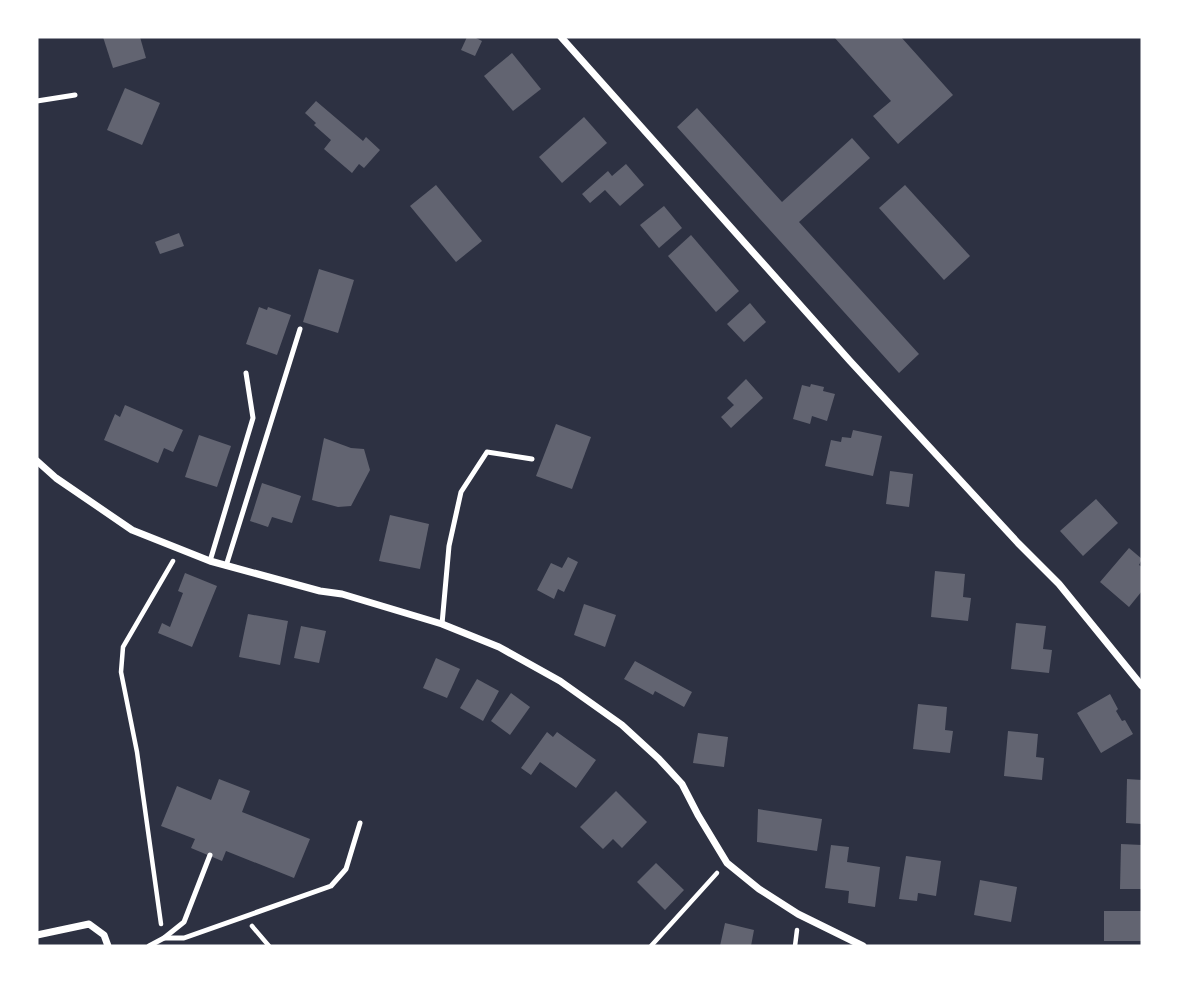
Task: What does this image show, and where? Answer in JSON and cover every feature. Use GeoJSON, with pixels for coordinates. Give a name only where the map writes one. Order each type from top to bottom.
{"type":"FeatureCollection","features":[{"type":"Feature","properties":{"kind":"street"},"geometry":{"type":"LineString","coordinates":[[561,37],[858,370],[1059,584],[1142,686]]}},
{"type":"Feature","properties":{"kind":"street"},"geometry":{"type":"LineString","coordinates":[[37,461],[76,492],[132,530],[226,566],[320,591],[342,594],[442,624],[499,647],[560,681],[622,725],[682,784],[727,863],[798,914],[863,946]]}},
{"type":"Feature","properties":{"kind":"street"},"geometry":{"type":"LineString","coordinates":[[37,935],[89,923],[104,935],[108,946]]}},
{"type":"Feature","properties":{"kind":"lane"},"geometry":{"type":"LineString","coordinates":[[37,102],[75,95]]}},
{"type":"Feature","properties":{"kind":"lane"},"geometry":{"type":"LineString","coordinates":[[226,566],[300,329]]}},
{"type":"Feature","properties":{"kind":"lane"},"geometry":{"type":"LineString","coordinates":[[210,561],[253,418],[246,373]]}},
{"type":"Feature","properties":{"kind":"lane"},"geometry":{"type":"LineString","coordinates":[[442,624],[449,546],[461,492],[487,452],[532,459]]}},
{"type":"Feature","properties":{"kind":"lane"},"geometry":{"type":"LineString","coordinates":[[164,938],[184,938],[331,887],[346,869],[360,823]]}},
{"type":"Feature","properties":{"kind":"lane"},"geometry":{"type":"LineString","coordinates":[[149,946],[184,922],[210,855]]}},
{"type":"Feature","properties":{"kind":"path"},"geometry":{"type":"LineString","coordinates":[[164,938],[137,752],[121,672],[123,647],[180,549]]}},
{"type":"Feature","properties":{"kind":"path"},"geometry":{"type":"LineString","coordinates":[[651,946],[727,863]]}},
{"type":"Feature","properties":{"kind":"path"},"geometry":{"type":"LineString","coordinates":[[245,918],[269,946]]}},
{"type":"Feature","properties":{"kind":"building"},"geometry":{"type":"Polygon","coordinates":[[[103,37],[140,37],[146,58],[113,68],[103,37]]]}},
{"type":"Feature","properties":{"kind":"building"},"geometry":{"type":"Polygon","coordinates":[[[467,37],[482,41],[475,56],[461,50],[467,37]]]}},
{"type":"Feature","properties":{"kind":"building"},"geometry":{"type":"Polygon","coordinates":[[[834,37],[901,37],[953,95],[898,144],[873,116],[891,101],[834,37]]]}},
{"type":"Feature","properties":{"kind":"building"},"geometry":{"type":"Polygon","coordinates":[[[512,53],[541,89],[513,111],[484,76],[512,53]]]}},
{"type":"Feature","properties":{"kind":"building"},"geometry":{"type":"Polygon","coordinates":[[[125,88],[160,103],[142,145],[107,130],[125,88]]]}},
{"type":"Feature","properties":{"kind":"building"},"geometry":{"type":"Polygon","coordinates":[[[316,101],[363,141],[366,137],[380,150],[364,168],[359,164],[352,173],[324,149],[331,140],[305,113],[316,101]]]}},
{"type":"Feature","properties":{"kind":"building"},"geometry":{"type":"Polygon","coordinates":[[[697,108],[782,202],[852,138],[870,158],[799,222],[919,354],[899,373],[677,127],[697,108]]]}},
{"type":"Feature","properties":{"kind":"building"},"geometry":{"type":"Polygon","coordinates":[[[584,117],[607,143],[562,183],[539,157],[584,117]]]}},
{"type":"Feature","properties":{"kind":"building"},"geometry":{"type":"Polygon","coordinates":[[[626,164],[644,185],[620,206],[605,190],[590,203],[582,194],[608,171],[612,176],[626,164]]]}},
{"type":"Feature","properties":{"kind":"building"},"geometry":{"type":"Polygon","coordinates":[[[436,185],[482,241],[456,262],[410,206],[436,185]]]}},
{"type":"Feature","properties":{"kind":"building"},"geometry":{"type":"Polygon","coordinates":[[[905,185],[970,256],[944,280],[879,208],[905,185]]]}},
{"type":"Feature","properties":{"kind":"building"},"geometry":{"type":"Polygon","coordinates":[[[664,206],[682,228],[659,248],[640,225],[664,206]]]}},
{"type":"Feature","properties":{"kind":"building"},"geometry":{"type":"Polygon","coordinates":[[[179,233],[184,246],[160,254],[155,242],[179,233]]]}},
{"type":"Feature","properties":{"kind":"building"},"geometry":{"type":"Polygon","coordinates":[[[691,235],[739,291],[716,312],[668,256],[691,235]]]}},
{"type":"Feature","properties":{"kind":"building"},"geometry":{"type":"Polygon","coordinates":[[[319,269],[354,280],[338,333],[303,322],[319,269]]]}},
{"type":"Feature","properties":{"kind":"building"},"geometry":{"type":"Polygon","coordinates":[[[750,303],[766,322],[744,342],[727,324],[750,303]]]}},
{"type":"Feature","properties":{"kind":"building"},"geometry":{"type":"Polygon","coordinates":[[[259,307],[267,310],[268,307],[291,315],[277,355],[246,344],[259,307]]]}},
{"type":"Feature","properties":{"kind":"building"},"geometry":{"type":"Polygon","coordinates":[[[746,379],[763,398],[731,428],[721,417],[734,405],[727,398],[746,379]]]}},
{"type":"Feature","properties":{"kind":"building"},"geometry":{"type":"Polygon","coordinates":[[[811,384],[824,387],[823,391],[835,394],[827,421],[812,416],[810,424],[793,419],[802,385],[810,387],[811,384]]]}},
{"type":"Feature","properties":{"kind":"building"},"geometry":{"type":"Polygon","coordinates":[[[125,405],[183,430],[173,452],[164,448],[158,463],[104,440],[115,414],[120,417],[125,405]]]}},
{"type":"Feature","properties":{"kind":"building"},"geometry":{"type":"Polygon","coordinates":[[[556,424],[591,437],[572,489],[536,476],[556,424]]]}},
{"type":"Feature","properties":{"kind":"building"},"geometry":{"type":"Polygon","coordinates":[[[853,430],[882,436],[873,476],[825,466],[831,440],[841,442],[842,437],[851,438],[853,430]]]}},
{"type":"Feature","properties":{"kind":"building"},"geometry":{"type":"Polygon","coordinates":[[[199,435],[231,446],[217,487],[185,477],[199,435]]]}},
{"type":"Feature","properties":{"kind":"building"},"geometry":{"type":"Polygon","coordinates":[[[324,438],[351,448],[364,449],[370,470],[351,506],[338,507],[312,500],[324,438]]]}},
{"type":"Feature","properties":{"kind":"building"},"geometry":{"type":"Polygon","coordinates":[[[890,471],[913,474],[909,507],[886,504],[890,471]]]}},
{"type":"Feature","properties":{"kind":"building"},"geometry":{"type":"Polygon","coordinates":[[[262,483],[301,496],[292,523],[272,517],[268,527],[250,521],[262,483]]]}},
{"type":"Feature","properties":{"kind":"building"},"geometry":{"type":"Polygon","coordinates":[[[1096,499],[1118,523],[1083,556],[1060,531],[1096,499]]]}},
{"type":"Feature","properties":{"kind":"building"},"geometry":{"type":"Polygon","coordinates":[[[390,515],[429,524],[420,569],[379,561],[390,515]]]}},
{"type":"Feature","properties":{"kind":"building"},"geometry":{"type":"Polygon","coordinates":[[[1129,548],[1142,559],[1139,565],[1142,567],[1142,591],[1129,607],[1100,582],[1129,548]]]}},
{"type":"Feature","properties":{"kind":"building"},"geometry":{"type":"Polygon","coordinates":[[[568,557],[578,562],[564,592],[558,589],[554,599],[537,590],[551,563],[562,568],[568,557]]]}},
{"type":"Feature","properties":{"kind":"building"},"geometry":{"type":"Polygon","coordinates":[[[935,571],[965,574],[963,597],[971,598],[968,621],[931,617],[935,571]]]}},
{"type":"Feature","properties":{"kind":"building"},"geometry":{"type":"Polygon","coordinates":[[[185,573],[217,586],[192,647],[158,633],[162,623],[170,627],[183,593],[178,591],[185,573]]]}},
{"type":"Feature","properties":{"kind":"building"},"geometry":{"type":"Polygon","coordinates":[[[584,604],[616,615],[605,647],[574,635],[584,604]]]}},
{"type":"Feature","properties":{"kind":"building"},"geometry":{"type":"Polygon","coordinates":[[[248,614],[288,621],[280,665],[239,657],[248,614]]]}},
{"type":"Feature","properties":{"kind":"building"},"geometry":{"type":"Polygon","coordinates":[[[1016,623],[1046,626],[1043,649],[1052,650],[1049,673],[1011,669],[1016,623]]]}},
{"type":"Feature","properties":{"kind":"building"},"geometry":{"type":"Polygon","coordinates":[[[301,626],[326,631],[319,663],[294,658],[301,626]]]}},
{"type":"Feature","properties":{"kind":"building"},"geometry":{"type":"Polygon","coordinates":[[[436,658],[460,669],[447,698],[423,688],[436,658]]]}},
{"type":"Feature","properties":{"kind":"building"},"geometry":{"type":"Polygon","coordinates":[[[635,661],[692,692],[684,707],[655,691],[653,695],[624,679],[635,661]]]}},
{"type":"Feature","properties":{"kind":"building"},"geometry":{"type":"Polygon","coordinates":[[[477,679],[499,691],[483,721],[460,708],[477,679]]]}},
{"type":"Feature","properties":{"kind":"building"},"geometry":{"type":"Polygon","coordinates":[[[511,693],[530,707],[510,735],[491,721],[511,693]]]}},
{"type":"Feature","properties":{"kind":"building"},"geometry":{"type":"Polygon","coordinates":[[[1110,694],[1118,709],[1116,711],[1133,734],[1101,753],[1077,713],[1110,694]]]}},
{"type":"Feature","properties":{"kind":"building"},"geometry":{"type":"Polygon","coordinates":[[[918,704],[947,707],[945,730],[953,731],[950,753],[913,749],[918,704]]]}},
{"type":"Feature","properties":{"kind":"building"},"geometry":{"type":"Polygon","coordinates":[[[1008,731],[1038,734],[1036,757],[1044,758],[1042,780],[1004,776],[1008,731]]]}},
{"type":"Feature","properties":{"kind":"building"},"geometry":{"type":"Polygon","coordinates":[[[547,732],[553,737],[557,732],[596,760],[576,788],[540,762],[531,775],[521,768],[547,732]]]}},
{"type":"Feature","properties":{"kind":"building"},"geometry":{"type":"Polygon","coordinates":[[[698,733],[728,737],[724,767],[693,763],[698,733]]]}},
{"type":"Feature","properties":{"kind":"building"},"geometry":{"type":"Polygon","coordinates":[[[219,779],[250,791],[242,812],[310,839],[294,878],[226,851],[222,861],[191,848],[195,839],[161,826],[177,786],[211,800],[219,779]]]}},
{"type":"Feature","properties":{"kind":"building"},"geometry":{"type":"Polygon","coordinates":[[[1127,779],[1142,780],[1142,824],[1126,823],[1127,779]]]}},
{"type":"Feature","properties":{"kind":"building"},"geometry":{"type":"Polygon","coordinates":[[[616,791],[647,822],[622,848],[613,839],[603,849],[580,827],[616,791]]]}},
{"type":"Feature","properties":{"kind":"building"},"geometry":{"type":"Polygon","coordinates":[[[758,809],[822,819],[817,851],[757,842],[758,809]]]}},
{"type":"Feature","properties":{"kind":"building"},"geometry":{"type":"Polygon","coordinates":[[[1121,844],[1142,845],[1142,889],[1120,889],[1121,844]]]}},
{"type":"Feature","properties":{"kind":"building"},"geometry":{"type":"Polygon","coordinates":[[[831,845],[849,847],[847,862],[880,867],[875,907],[848,903],[849,891],[825,888],[831,845]]]}},
{"type":"Feature","properties":{"kind":"building"},"geometry":{"type":"Polygon","coordinates":[[[906,856],[941,861],[936,896],[918,893],[917,901],[899,899],[906,856]]]}},
{"type":"Feature","properties":{"kind":"building"},"geometry":{"type":"Polygon","coordinates":[[[656,863],[684,890],[665,910],[637,882],[656,863]]]}},
{"type":"Feature","properties":{"kind":"building"},"geometry":{"type":"Polygon","coordinates":[[[980,880],[1017,887],[1011,922],[974,915],[980,880]]]}},
{"type":"Feature","properties":{"kind":"building"},"geometry":{"type":"Polygon","coordinates":[[[1104,911],[1142,911],[1142,941],[1104,941],[1104,911]]]}},
{"type":"Feature","properties":{"kind":"building"},"geometry":{"type":"Polygon","coordinates":[[[725,923],[754,930],[751,946],[720,946],[725,923]]]}}]}
